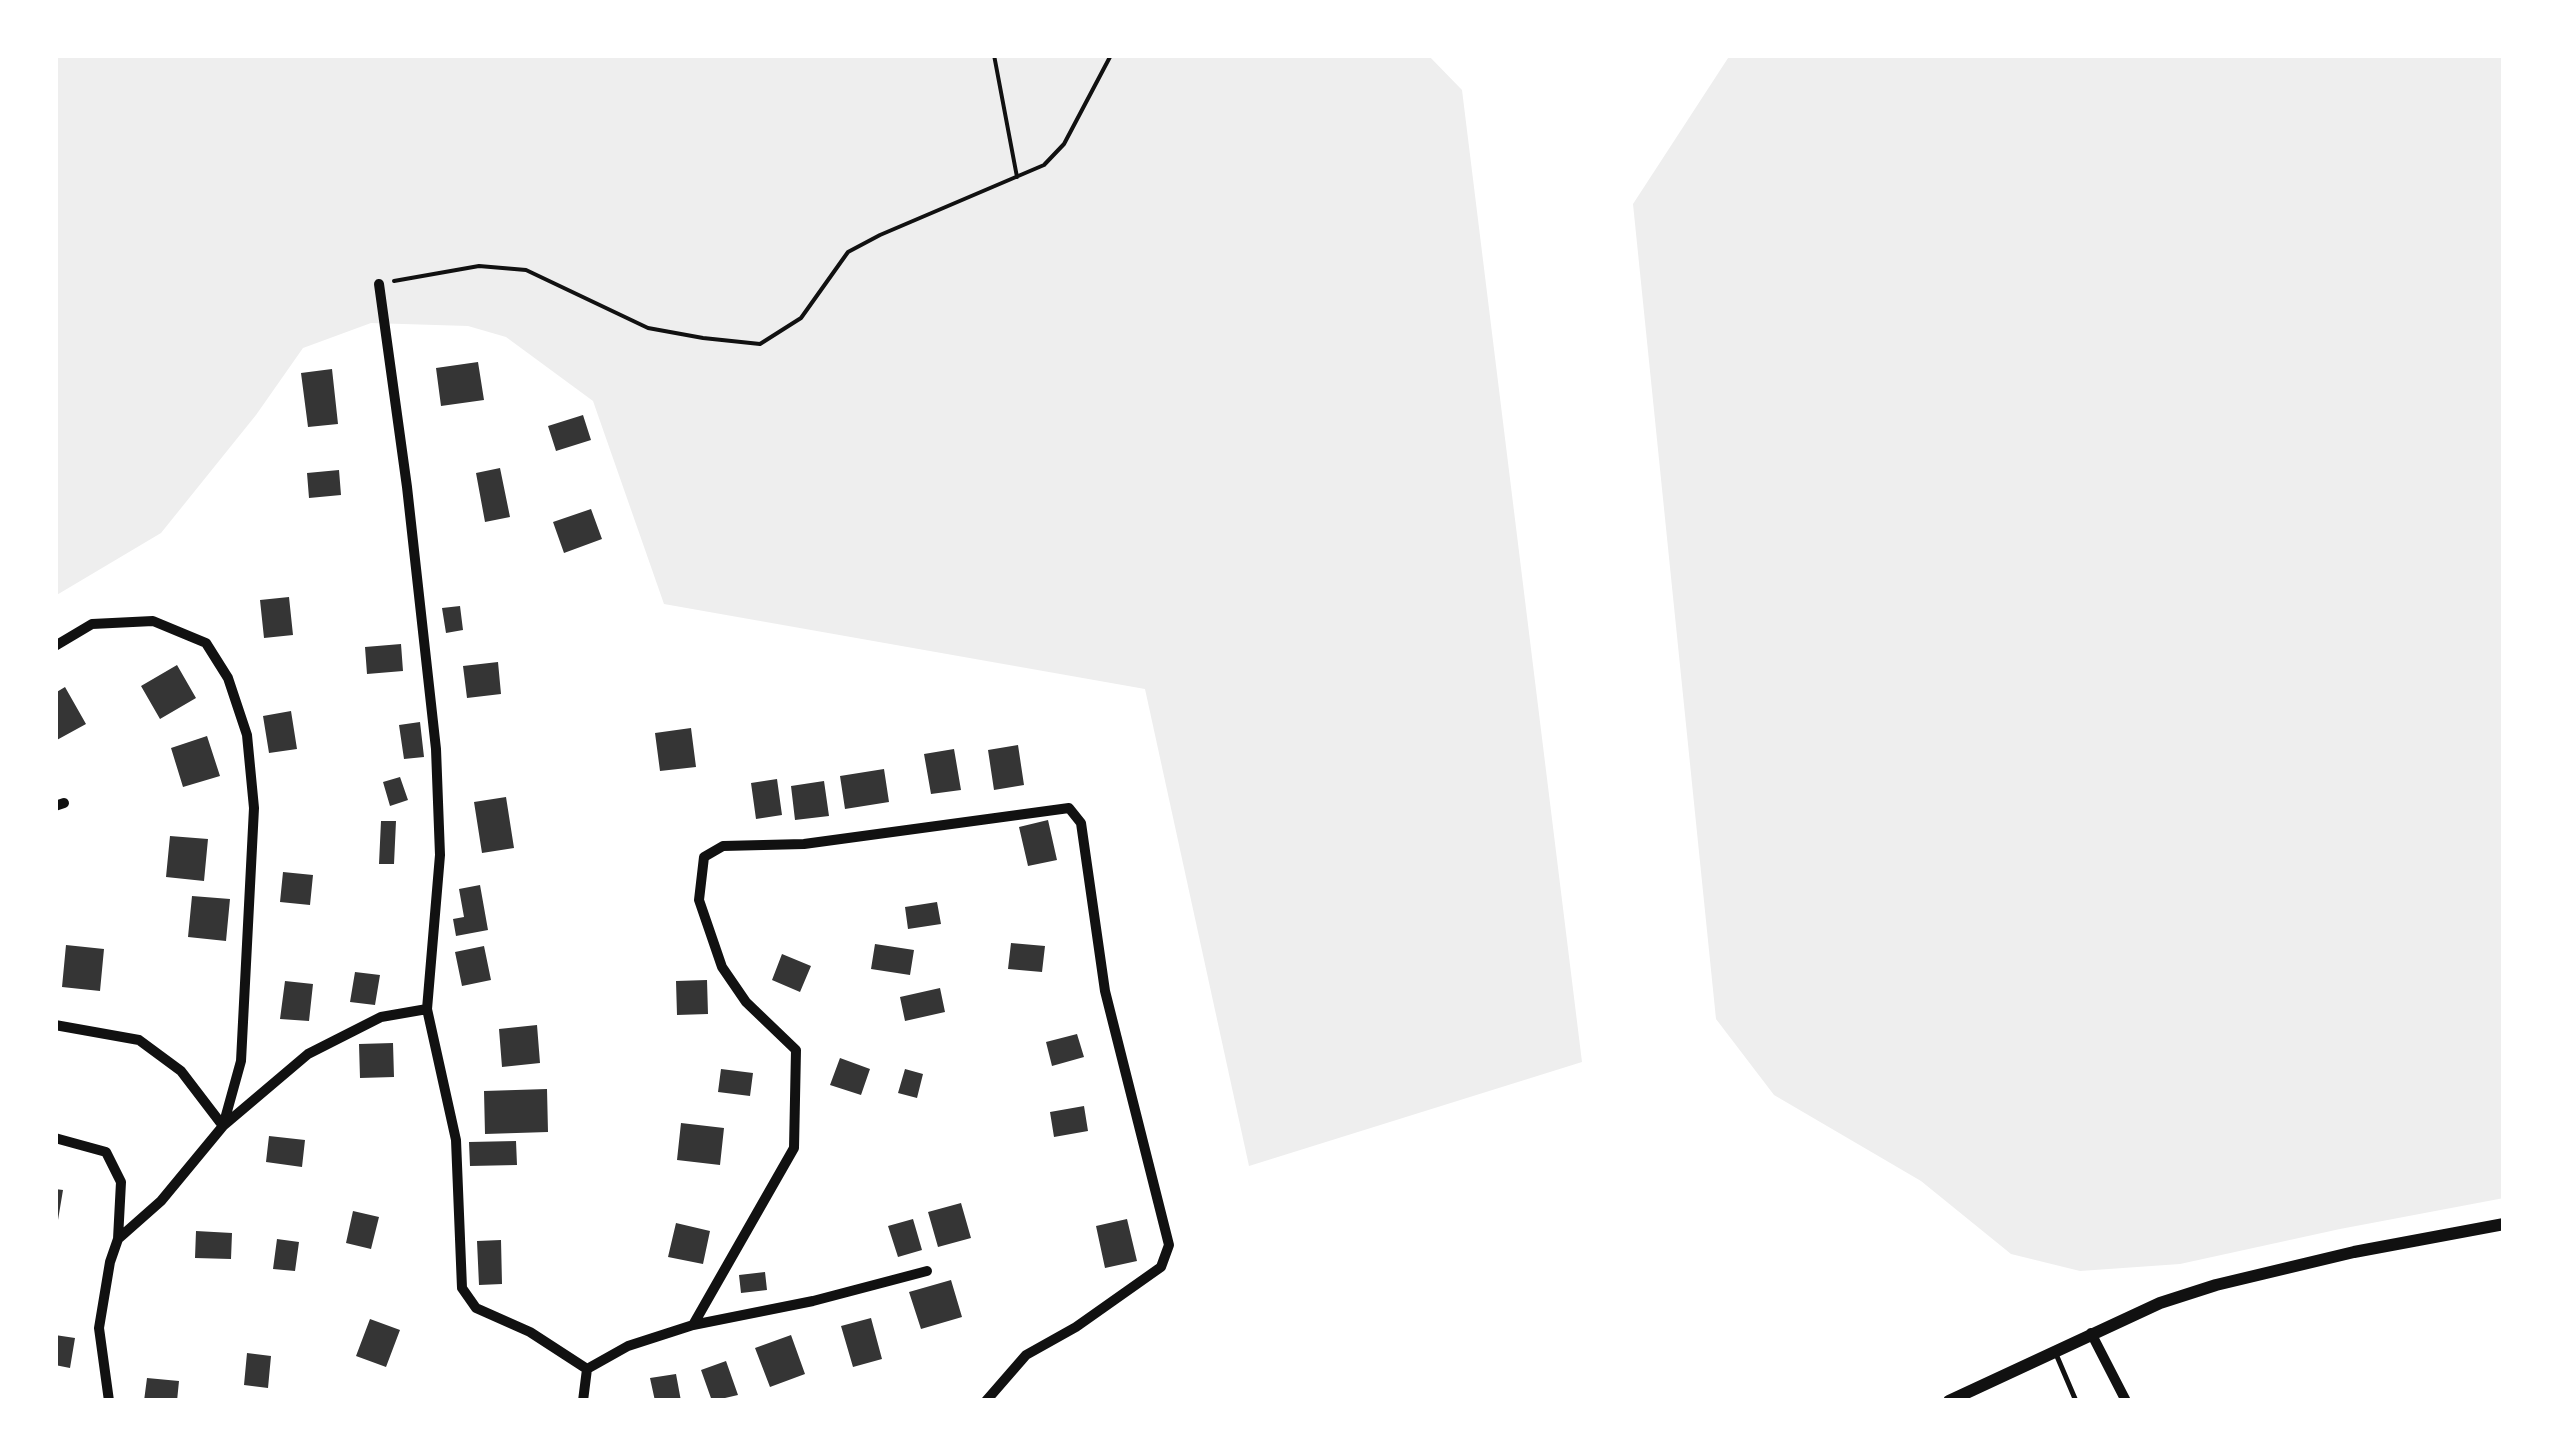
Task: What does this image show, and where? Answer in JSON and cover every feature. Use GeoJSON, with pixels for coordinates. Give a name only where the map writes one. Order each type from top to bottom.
{"type":"FeatureCollection","features":[{"type":"Feature","properties":{"kind":"street"},"geometry":{"type":"LineString","coordinates":[[379,284],[436,750],[440,855],[428,1009],[456,1140],[462,1288],[476,1308],[530,1332],[587,1369]]}},
{"type":"Feature","properties":{"kind":"street"},"geometry":{"type":"LineString","coordinates":[[55,646],[92,624],[153,620],[206,642],[228,678],[247,735],[254,808],[241,1061],[223,1126]]}},
{"type":"Feature","properties":{"kind":"street"},"geometry":{"type":"LineString","coordinates":[[693,1325],[794,1148],[796,1050],[746,1002],[722,967],[698,900],[704,857],[723,846],[804,844],[1068,808],[1081,823],[1105,990],[1169,1246],[1161,1267],[1076,1328],[1026,1354],[986,1401]]}},
{"type":"Feature","properties":{"kind":"street"},"geometry":{"type":"LineString","coordinates":[[118,1240],[161,1200],[223,1126],[308,1054],[381,1017],[428,1009]]}},
{"type":"Feature","properties":{"kind":"street"},"geometry":{"type":"LineString","coordinates":[[55,1025],[139,1040],[180,1071],[223,1126]]}},
{"type":"Feature","properties":{"kind":"street"},"geometry":{"type":"LineString","coordinates":[[55,1138],[106,1152],[121,1182],[118,1240],[110,1262],[99,1328],[109,1401]]}},
{"type":"Feature","properties":{"kind":"street"},"geometry":{"type":"LineString","coordinates":[[1950,1401],[2160,1302],[2216,1284],[2354,1252],[2504,1224]]}},
{"type":"Feature","properties":{"kind":"street"},"geometry":{"type":"LineString","coordinates":[[587,1369],[628,1346],[693,1325],[813,1301],[927,1272]]}},
{"type":"Feature","properties":{"kind":"street"},"geometry":{"type":"LineString","coordinates":[[2092,1333],[2126,1401]]}},
{"type":"Feature","properties":{"kind":"street"},"geometry":{"type":"LineString","coordinates":[[583,1401],[587,1369]]}},
{"type":"Feature","properties":{"kind":"lane"},"geometry":{"type":"LineString","coordinates":[[2055,1351],[2076,1401]]}},
{"type":"Feature","properties":{"kind":"path"},"geometry":{"type":"LineString","coordinates":[[994,55],[1017,178]]}},
{"type":"Feature","properties":{"kind":"path"},"geometry":{"type":"LineString","coordinates":[[379,284],[480,266],[526,270],[648,328],[760,344],[801,318],[848,252],[1044,165],[1064,144],[1111,55]]}},
{"type":"Feature","properties":{"kind":"shaded area"},"geometry":{"type":"Polygon","coordinates":[[[55,55],[1428,55],[1462,90],[1582,1062],[1249,1166],[1145,689],[664,604],[593,401],[506,337],[468,326],[371,323],[303,348],[256,415],[161,533],[55,596],[55,55]]]}},
{"type":"Feature","properties":{"kind":"shaded area"},"geometry":{"type":"Polygon","coordinates":[[[1730,55],[2504,55],[2504,1198],[2180,1264],[2080,1271],[2011,1254],[1921,1181],[1774,1095],[1716,1019],[1633,204],[1730,55]]]}},
{"type":"Feature","properties":{"kind":"building"},"geometry":{"type":"Polygon","coordinates":[[[478,362],[484,400],[441,406],[436,368],[478,362]]]}},
{"type":"Feature","properties":{"kind":"building"},"geometry":{"type":"Polygon","coordinates":[[[332,369],[338,424],[308,427],[301,373],[332,369]]]}},
{"type":"Feature","properties":{"kind":"building"},"geometry":{"type":"Polygon","coordinates":[[[583,415],[591,440],[556,451],[548,426],[583,415]]]}},
{"type":"Feature","properties":{"kind":"building"},"geometry":{"type":"Polygon","coordinates":[[[500,468],[510,517],[485,522],[476,473],[500,468]]]}},
{"type":"Feature","properties":{"kind":"building"},"geometry":{"type":"Polygon","coordinates":[[[339,470],[341,495],[309,498],[307,473],[339,470]]]}},
{"type":"Feature","properties":{"kind":"building"},"geometry":{"type":"Polygon","coordinates":[[[591,509],[602,539],[564,553],[553,522],[591,509]]]}},
{"type":"Feature","properties":{"kind":"building"},"geometry":{"type":"Polygon","coordinates":[[[289,597],[293,635],[264,638],[260,600],[289,597]]]}},
{"type":"Feature","properties":{"kind":"building"},"geometry":{"type":"Polygon","coordinates":[[[460,606],[463,630],[446,633],[442,608],[460,606]]]}},
{"type":"Feature","properties":{"kind":"building"},"geometry":{"type":"Polygon","coordinates":[[[401,644],[403,671],[367,674],[365,647],[401,644]]]}},
{"type":"Feature","properties":{"kind":"building"},"geometry":{"type":"Polygon","coordinates":[[[498,662],[501,694],[467,698],[463,666],[498,662]]]}},
{"type":"Feature","properties":{"kind":"building"},"geometry":{"type":"Polygon","coordinates":[[[177,665],[196,698],[160,719],[141,686],[177,665]]]}},
{"type":"Feature","properties":{"kind":"building"},"geometry":{"type":"Polygon","coordinates":[[[65,687],[86,724],[55,741],[55,693],[65,687]]]}},
{"type":"Feature","properties":{"kind":"building"},"geometry":{"type":"Polygon","coordinates":[[[291,711],[297,749],[269,753],[263,716],[291,711]]]}},
{"type":"Feature","properties":{"kind":"building"},"geometry":{"type":"Polygon","coordinates":[[[420,722],[424,757],[404,759],[399,725],[420,722]]]}},
{"type":"Feature","properties":{"kind":"building"},"geometry":{"type":"Polygon","coordinates":[[[691,728],[696,767],[660,771],[655,733],[691,728]]]}},
{"type":"Feature","properties":{"kind":"building"},"geometry":{"type":"Polygon","coordinates":[[[207,736],[220,776],[183,787],[171,748],[207,736]]]}},
{"type":"Feature","properties":{"kind":"building"},"geometry":{"type":"Polygon","coordinates":[[[1018,745],[1024,785],[994,790],[988,750],[1018,745]]]}},
{"type":"Feature","properties":{"kind":"building"},"geometry":{"type":"Polygon","coordinates":[[[954,749],[961,790],[931,794],[924,754],[954,749]]]}},
{"type":"Feature","properties":{"kind":"building"},"geometry":{"type":"Polygon","coordinates":[[[884,769],[889,802],[845,809],[840,776],[884,769]]]}},
{"type":"Feature","properties":{"kind":"building"},"geometry":{"type":"Polygon","coordinates":[[[400,777],[408,800],[390,806],[383,782],[400,777]]]}},
{"type":"Feature","properties":{"kind":"building"},"geometry":{"type":"Polygon","coordinates":[[[777,779],[782,815],[756,819],[751,783],[777,779]]]}},
{"type":"Feature","properties":{"kind":"building"},"geometry":{"type":"Polygon","coordinates":[[[824,781],[829,816],[795,820],[791,786],[824,781]]]}},
{"type":"Feature","properties":{"kind":"building"},"geometry":{"type":"Polygon","coordinates":[[[506,797],[514,848],[482,853],[474,802],[506,797]]]}},
{"type":"Feature","properties":{"kind":"building"},"geometry":{"type":"Polygon","coordinates":[[[1048,820],[1057,860],[1028,866],[1019,827],[1048,820]]]}},
{"type":"Feature","properties":{"kind":"building"},"geometry":{"type":"Polygon","coordinates":[[[381,821],[396,821],[394,864],[379,864],[381,821]]]}},
{"type":"Feature","properties":{"kind":"building"},"geometry":{"type":"Polygon","coordinates":[[[170,836],[208,839],[204,881],[166,877],[170,836]]]}},
{"type":"Feature","properties":{"kind":"building"},"geometry":{"type":"Polygon","coordinates":[[[283,872],[313,875],[310,905],[280,902],[283,872]]]}},
{"type":"Feature","properties":{"kind":"building"},"geometry":{"type":"Polygon","coordinates":[[[480,885],[488,930],[456,936],[453,919],[464,917],[459,889],[480,885]]]}},
{"type":"Feature","properties":{"kind":"building"},"geometry":{"type":"Polygon","coordinates":[[[192,896],[230,899],[226,941],[188,937],[192,896]]]}},
{"type":"Feature","properties":{"kind":"building"},"geometry":{"type":"Polygon","coordinates":[[[937,902],[941,924],[908,929],[905,907],[937,902]]]}},
{"type":"Feature","properties":{"kind":"building"},"geometry":{"type":"Polygon","coordinates":[[[1011,943],[1045,946],[1042,972],[1008,969],[1011,943]]]}},
{"type":"Feature","properties":{"kind":"building"},"geometry":{"type":"Polygon","coordinates":[[[875,944],[914,950],[910,975],[871,969],[875,944]]]}},
{"type":"Feature","properties":{"kind":"building"},"geometry":{"type":"Polygon","coordinates":[[[66,945],[104,949],[100,991],[62,987],[66,945]]]}},
{"type":"Feature","properties":{"kind":"building"},"geometry":{"type":"Polygon","coordinates":[[[484,946],[491,980],[462,986],[455,952],[484,946]]]}},
{"type":"Feature","properties":{"kind":"building"},"geometry":{"type":"Polygon","coordinates":[[[782,954],[811,966],[800,992],[772,980],[782,954]]]}},
{"type":"Feature","properties":{"kind":"building"},"geometry":{"type":"Polygon","coordinates":[[[355,972],[380,975],[375,1005],[350,1002],[355,972]]]}},
{"type":"Feature","properties":{"kind":"building"},"geometry":{"type":"Polygon","coordinates":[[[707,980],[708,1014],[677,1015],[676,981],[707,980]]]}},
{"type":"Feature","properties":{"kind":"building"},"geometry":{"type":"Polygon","coordinates":[[[285,981],[313,984],[309,1021],[280,1019],[285,981]]]}},
{"type":"Feature","properties":{"kind":"building"},"geometry":{"type":"Polygon","coordinates":[[[940,988],[945,1012],[905,1021],[900,997],[940,988]]]}},
{"type":"Feature","properties":{"kind":"building"},"geometry":{"type":"Polygon","coordinates":[[[537,1025],[540,1063],[502,1067],[499,1029],[537,1025]]]}},
{"type":"Feature","properties":{"kind":"building"},"geometry":{"type":"Polygon","coordinates":[[[1077,1034],[1084,1057],[1052,1066],[1046,1042],[1077,1034]]]}},
{"type":"Feature","properties":{"kind":"building"},"geometry":{"type":"Polygon","coordinates":[[[393,1043],[394,1077],[360,1078],[359,1044],[393,1043]]]}},
{"type":"Feature","properties":{"kind":"building"},"geometry":{"type":"Polygon","coordinates":[[[840,1058],[870,1069],[861,1095],[830,1085],[840,1058]]]}},
{"type":"Feature","properties":{"kind":"building"},"geometry":{"type":"Polygon","coordinates":[[[721,1069],[753,1073],[750,1096],[718,1092],[721,1069]]]}},
{"type":"Feature","properties":{"kind":"building"},"geometry":{"type":"Polygon","coordinates":[[[905,1069],[923,1074],[917,1098],[898,1093],[905,1069]]]}},
{"type":"Feature","properties":{"kind":"building"},"geometry":{"type":"Polygon","coordinates":[[[547,1089],[548,1132],[485,1134],[484,1091],[547,1089]]]}},
{"type":"Feature","properties":{"kind":"building"},"geometry":{"type":"Polygon","coordinates":[[[1084,1106],[1088,1131],[1054,1137],[1050,1112],[1084,1106]]]}},
{"type":"Feature","properties":{"kind":"building"},"geometry":{"type":"Polygon","coordinates":[[[681,1123],[724,1128],[720,1165],[677,1160],[681,1123]]]}},
{"type":"Feature","properties":{"kind":"building"},"geometry":{"type":"Polygon","coordinates":[[[269,1136],[305,1140],[302,1167],[266,1162],[269,1136]]]}},
{"type":"Feature","properties":{"kind":"building"},"geometry":{"type":"Polygon","coordinates":[[[516,1141],[517,1165],[470,1166],[469,1142],[516,1141]]]}},
{"type":"Feature","properties":{"kind":"building"},"geometry":{"type":"Polygon","coordinates":[[[55,1189],[63,1190],[57,1226],[55,1226],[55,1189]]]}},
{"type":"Feature","properties":{"kind":"building"},"geometry":{"type":"Polygon","coordinates":[[[961,1203],[971,1238],[938,1247],[928,1212],[961,1203]]]}},
{"type":"Feature","properties":{"kind":"building"},"geometry":{"type":"Polygon","coordinates":[[[353,1211],[379,1217],[371,1249],[346,1243],[353,1211]]]}},
{"type":"Feature","properties":{"kind":"building"},"geometry":{"type":"Polygon","coordinates":[[[913,1219],[922,1250],[898,1257],[888,1226],[913,1219]]]}},
{"type":"Feature","properties":{"kind":"building"},"geometry":{"type":"Polygon","coordinates":[[[1127,1219],[1137,1261],[1105,1268],[1096,1226],[1127,1219]]]}},
{"type":"Feature","properties":{"kind":"building"},"geometry":{"type":"Polygon","coordinates":[[[676,1223],[710,1231],[703,1264],[668,1257],[676,1223]]]}},
{"type":"Feature","properties":{"kind":"building"},"geometry":{"type":"Polygon","coordinates":[[[196,1231],[232,1233],[231,1259],[195,1258],[196,1231]]]}},
{"type":"Feature","properties":{"kind":"building"},"geometry":{"type":"Polygon","coordinates":[[[277,1239],[299,1242],[295,1271],[273,1269],[277,1239]]]}},
{"type":"Feature","properties":{"kind":"building"},"geometry":{"type":"Polygon","coordinates":[[[501,1240],[502,1284],[479,1285],[477,1241],[501,1240]]]}},
{"type":"Feature","properties":{"kind":"building"},"geometry":{"type":"Polygon","coordinates":[[[765,1272],[767,1290],[741,1293],[739,1275],[765,1272]]]}},
{"type":"Feature","properties":{"kind":"building"},"geometry":{"type":"Polygon","coordinates":[[[951,1280],[962,1317],[921,1329],[909,1292],[951,1280]]]}},
{"type":"Feature","properties":{"kind":"building"},"geometry":{"type":"Polygon","coordinates":[[[871,1318],[882,1359],[853,1367],[841,1326],[871,1318]]]}},
{"type":"Feature","properties":{"kind":"building"},"geometry":{"type":"Polygon","coordinates":[[[370,1319],[400,1330],[386,1367],[356,1356],[370,1319]]]}},
{"type":"Feature","properties":{"kind":"building"},"geometry":{"type":"Polygon","coordinates":[[[55,1335],[75,1338],[70,1368],[55,1365],[55,1335]]]}},
{"type":"Feature","properties":{"kind":"building"},"geometry":{"type":"Polygon","coordinates":[[[791,1335],[805,1374],[770,1387],[755,1348],[791,1335]]]}},
{"type":"Feature","properties":{"kind":"building"},"geometry":{"type":"Polygon","coordinates":[[[247,1353],[271,1356],[268,1388],[244,1385],[247,1353]]]}},
{"type":"Feature","properties":{"kind":"building"},"geometry":{"type":"Polygon","coordinates":[[[726,1361],[738,1395],[712,1401],[701,1370],[726,1361]]]}},
{"type":"Feature","properties":{"kind":"building"},"geometry":{"type":"Polygon","coordinates":[[[676,1374],[681,1401],[655,1401],[650,1378],[676,1374]]]}},
{"type":"Feature","properties":{"kind":"building"},"geometry":{"type":"Polygon","coordinates":[[[147,1378],[179,1381],[177,1401],[144,1401],[147,1378]]]}}]}
